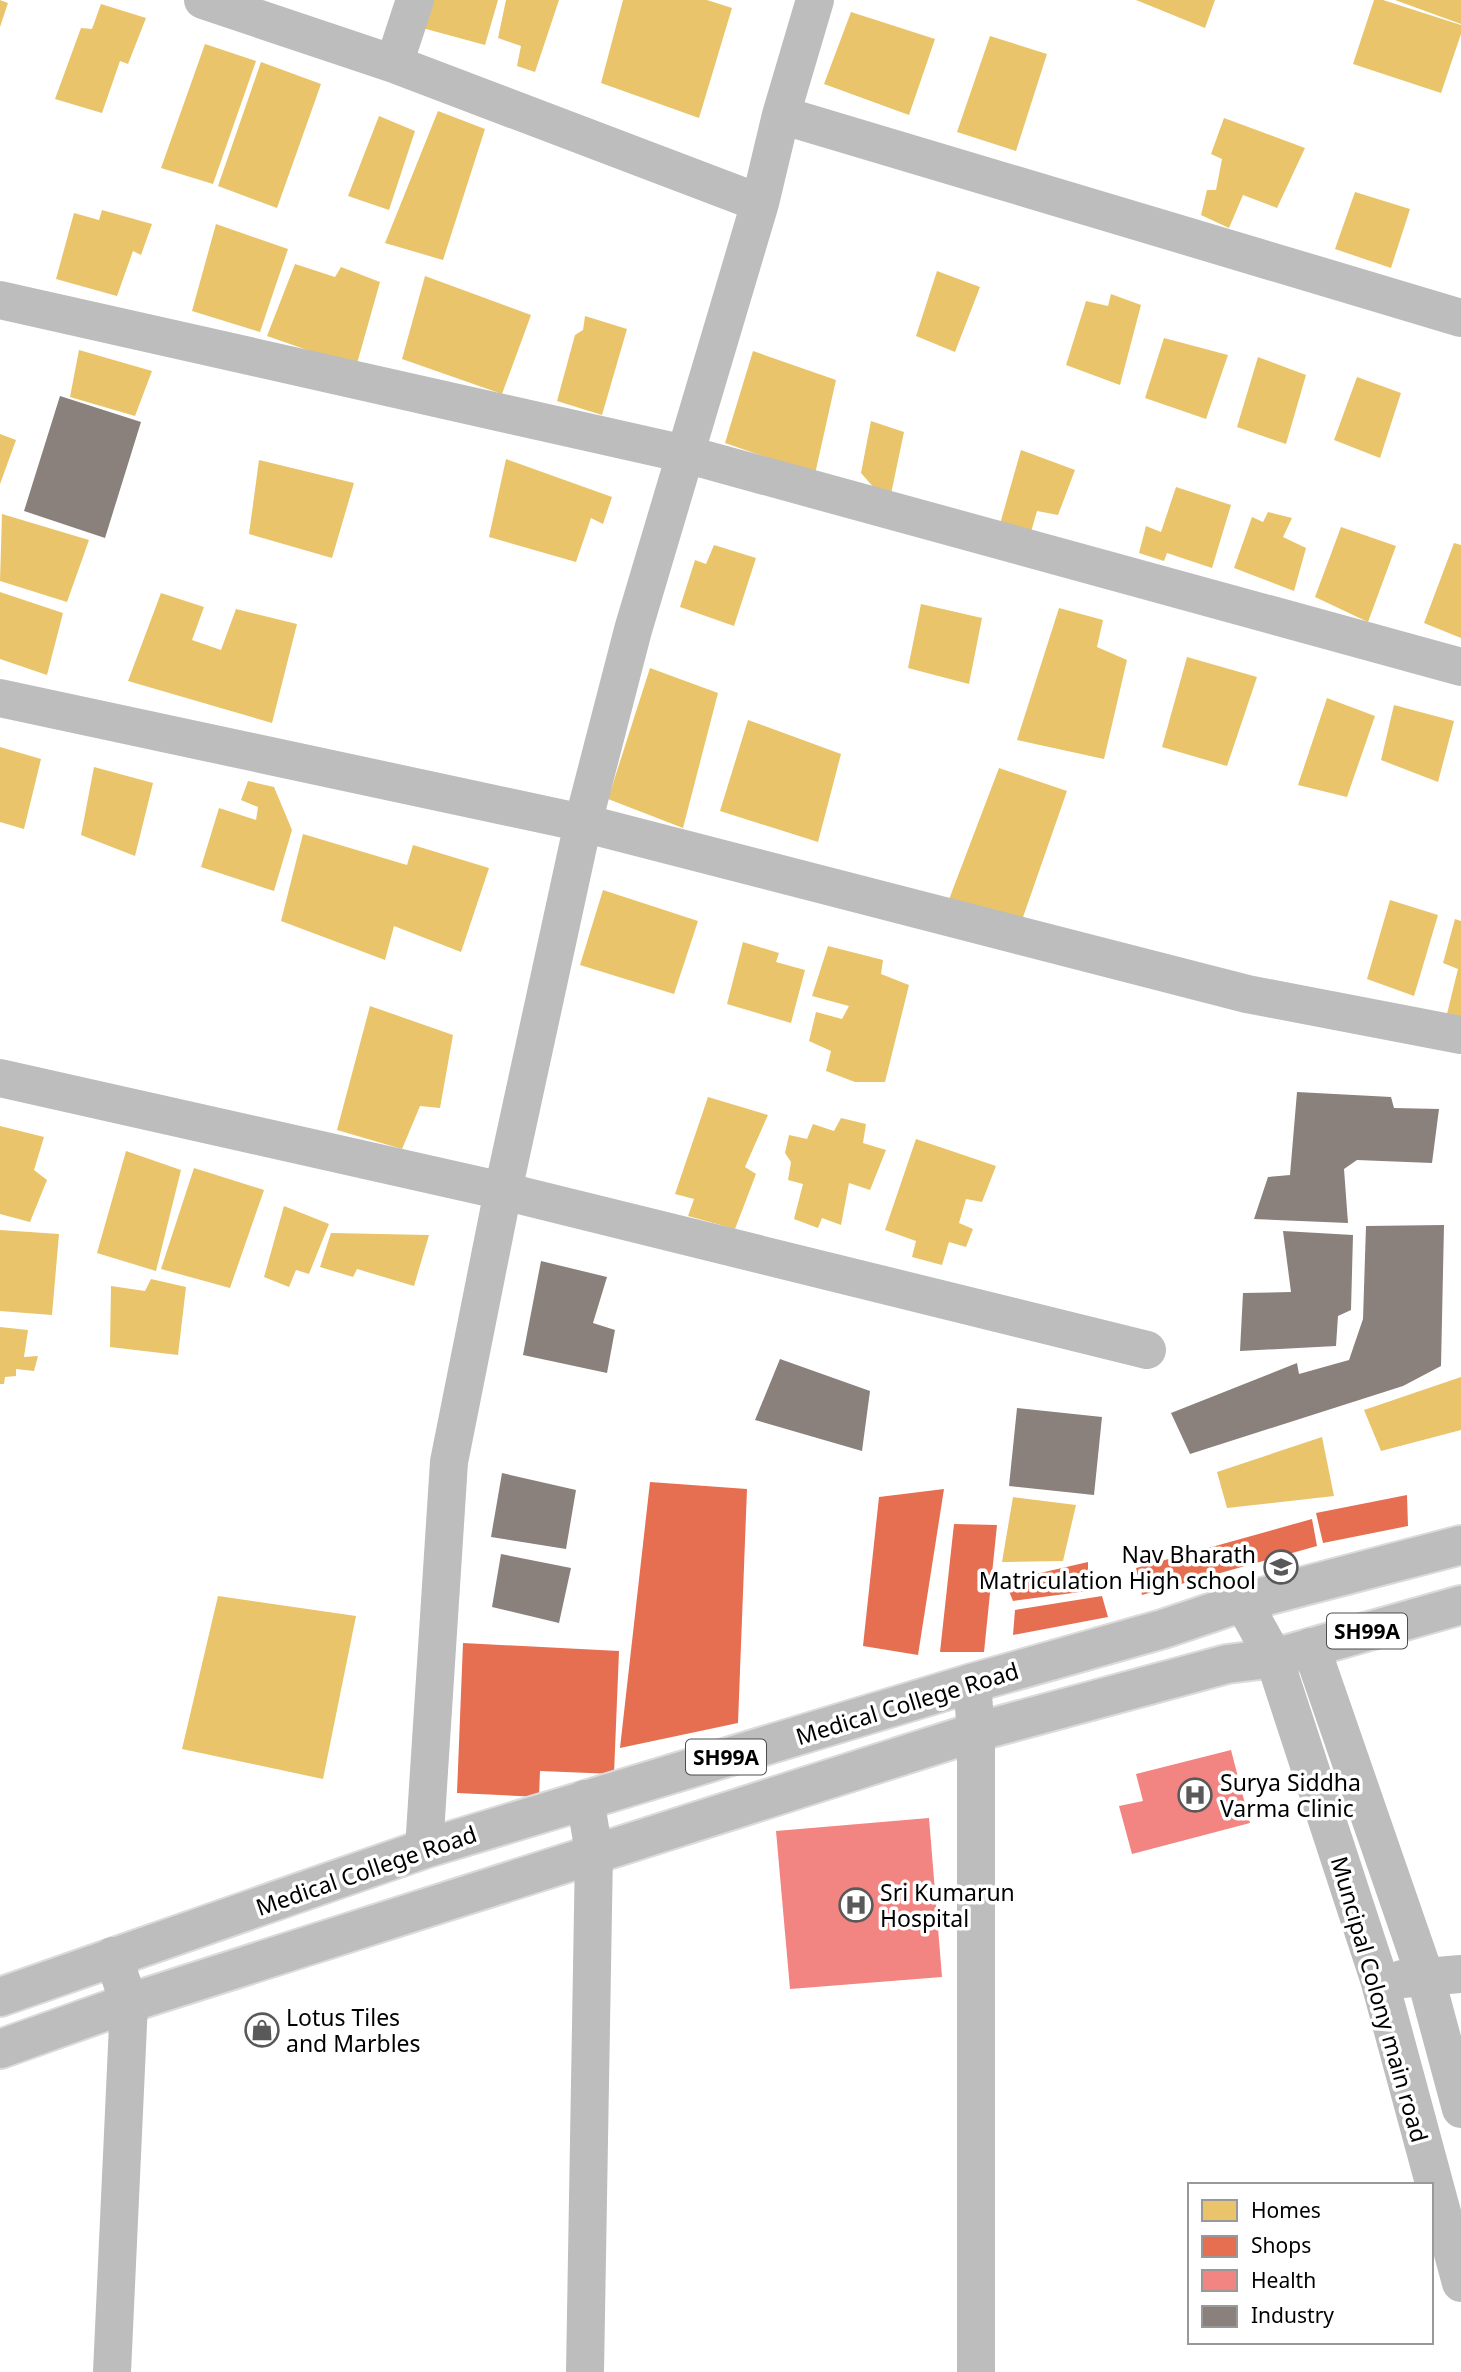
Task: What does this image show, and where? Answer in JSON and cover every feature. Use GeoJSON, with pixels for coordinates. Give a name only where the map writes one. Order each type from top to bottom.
{"type":"FeatureCollection","features":[{"type":"Feature","properties":{"kind":"street"},"geometry":{"type":"LineString","coordinates":[[203,0],[394,64],[760,204]]}},
{"type":"Feature","properties":{"kind":"street"},"geometry":{"type":"LineString","coordinates":[[394,64],[415,0]]}},
{"type":"Feature","properties":{"kind":"street"},"geometry":{"type":"LineString","coordinates":[[424,1849],[449,1462],[503,1191],[583,823],[633,630],[760,204],[781,115],[815,0]]}},
{"type":"Feature","properties":{"kind":"street"},"geometry":{"type":"LineString","coordinates":[[781,115],[1461,318]]}},
{"type":"Feature","properties":{"kind":"street"},"geometry":{"type":"LineString","coordinates":[[0,300],[685,454],[1461,667]]}},
{"type":"Feature","properties":{"kind":"street"},"geometry":{"type":"LineString","coordinates":[[0,698],[583,823],[1247,995],[1461,1035]]}},
{"type":"Feature","properties":{"kind":"street"},"geometry":{"type":"LineString","coordinates":[[0,1078],[503,1191],[1147,1350]]}},
{"type":"Feature","properties":{"kind":"street","name":"Medical College Road"},"geometry":{"type":"LineString","coordinates":[[0,1997],[424,1849],[585,1799],[1163,1629],[1243,1602],[1461,1545]]}},
{"type":"Feature","properties":{"kind":"street","name":"Muncipal Colony main road"},"geometry":{"type":"LineString","coordinates":[[1243,1602],[1274,1658],[1379,1979],[1461,2283]]}},
{"type":"Feature","properties":{"kind":"street","name":"Medical College Road"},"geometry":{"type":"LineString","coordinates":[[0,2049],[129,2003],[594,1852],[976,1732],[1227,1664],[1274,1658],[1461,1605]]}},
{"type":"Feature","properties":{"kind":"street"},"geometry":{"type":"LineString","coordinates":[[1311,1647],[1443,1977],[1461,2109]]}},
{"type":"Feature","properties":{"kind":"street"},"geometry":{"type":"LineString","coordinates":[[972,1683],[976,1732],[976,2372]]}},
{"type":"Feature","properties":{"kind":"street"},"geometry":{"type":"LineString","coordinates":[[585,1799],[594,1852],[585,2372]]}},
{"type":"Feature","properties":{"kind":"street"},"geometry":{"type":"LineString","coordinates":[[112,2372],[129,2003],[113,1956]]}},
{"type":"Feature","properties":{"kind":"street"},"geometry":{"type":"LineString","coordinates":[[1379,1979],[1443,1977]]}},
{"type":"Feature","properties":{"kind":"building: Homes"},"geometry":{"type":"Polygon","coordinates":[[[0,0],[8,3],[0,27],[0,0]]]}},
{"type":"Feature","properties":{"kind":"building: Homes"},"geometry":{"type":"Polygon","coordinates":[[[423,0],[498,0],[485,45],[415,26],[423,0]]]}},
{"type":"Feature","properties":{"kind":"building: Homes"},"geometry":{"type":"Polygon","coordinates":[[[506,0],[559,0],[535,72],[517,66],[521,46],[498,38],[506,0]]]}},
{"type":"Feature","properties":{"kind":"building: Homes"},"geometry":{"type":"Polygon","coordinates":[[[623,0],[707,0],[732,8],[699,118],[601,83],[623,0]]]}},
{"type":"Feature","properties":{"kind":"building: Homes"},"geometry":{"type":"Polygon","coordinates":[[[1136,0],[1215,0],[1205,28],[1136,0]]]}},
{"type":"Feature","properties":{"kind":"building: Homes"},"geometry":{"type":"Polygon","coordinates":[[[1374,0],[1383,0],[1461,25],[1461,34],[1441,93],[1353,64],[1374,0]]]}},
{"type":"Feature","properties":{"kind":"building: Homes"},"geometry":{"type":"Polygon","coordinates":[[[1395,0],[1461,0],[1461,24],[1395,0]]]}},
{"type":"Feature","properties":{"kind":"building: Homes"},"geometry":{"type":"Polygon","coordinates":[[[101,4],[146,18],[128,64],[120,61],[102,113],[55,99],[81,28],[92,29],[101,4]]]}},
{"type":"Feature","properties":{"kind":"building: Homes"},"geometry":{"type":"Polygon","coordinates":[[[851,12],[935,39],[909,115],[824,84],[851,12]]]}},
{"type":"Feature","properties":{"kind":"building: Homes"},"geometry":{"type":"Polygon","coordinates":[[[990,36],[1047,54],[1016,151],[957,132],[990,36]]]}},
{"type":"Feature","properties":{"kind":"building: Homes"},"geometry":{"type":"Polygon","coordinates":[[[205,44],[256,61],[213,184],[161,168],[205,44]]]}},
{"type":"Feature","properties":{"kind":"building: Homes"},"geometry":{"type":"Polygon","coordinates":[[[261,62],[321,84],[277,208],[218,186],[261,62]]]}},
{"type":"Feature","properties":{"kind":"building: Homes"},"geometry":{"type":"Polygon","coordinates":[[[438,111],[485,129],[443,260],[385,243],[438,111]]]}},
{"type":"Feature","properties":{"kind":"building: Homes"},"geometry":{"type":"Polygon","coordinates":[[[379,116],[415,131],[389,210],[348,196],[379,116]]]}},
{"type":"Feature","properties":{"kind":"building: Homes"},"geometry":{"type":"Polygon","coordinates":[[[1224,118],[1305,148],[1277,208],[1243,195],[1229,228],[1201,215],[1207,190],[1216,190],[1222,159],[1211,154],[1224,118]]]}},
{"type":"Feature","properties":{"kind":"building: Homes"},"geometry":{"type":"Polygon","coordinates":[[[1355,192],[1410,209],[1391,268],[1335,249],[1355,192]]]}},
{"type":"Feature","properties":{"kind":"building: Homes"},"geometry":{"type":"Polygon","coordinates":[[[102,210],[152,224],[141,255],[133,251],[117,296],[56,279],[74,213],[99,220],[102,210]]]}},
{"type":"Feature","properties":{"kind":"building: Homes"},"geometry":{"type":"Polygon","coordinates":[[[216,224],[288,249],[260,332],[192,311],[216,224]]]}},
{"type":"Feature","properties":{"kind":"building: Homes"},"geometry":{"type":"Polygon","coordinates":[[[295,264],[335,277],[341,267],[380,282],[356,367],[267,336],[295,264]]]}},
{"type":"Feature","properties":{"kind":"building: Homes"},"geometry":{"type":"Polygon","coordinates":[[[937,271],[980,287],[955,352],[916,336],[937,271]]]}},
{"type":"Feature","properties":{"kind":"building: Homes"},"geometry":{"type":"Polygon","coordinates":[[[425,276],[531,315],[502,394],[402,359],[425,276]]]}},
{"type":"Feature","properties":{"kind":"building: Homes"},"geometry":{"type":"Polygon","coordinates":[[[1111,294],[1141,305],[1120,385],[1066,365],[1086,301],[1108,306],[1111,294]]]}},
{"type":"Feature","properties":{"kind":"building: Homes"},"geometry":{"type":"Polygon","coordinates":[[[585,316],[627,329],[602,415],[557,401],[575,335],[583,330],[585,316]]]}},
{"type":"Feature","properties":{"kind":"building: Homes"},"geometry":{"type":"Polygon","coordinates":[[[1164,338],[1228,355],[1206,419],[1145,398],[1164,338]]]}},
{"type":"Feature","properties":{"kind":"building: Homes"},"geometry":{"type":"Polygon","coordinates":[[[79,350],[152,371],[135,416],[70,397],[79,350]]]}},
{"type":"Feature","properties":{"kind":"building: Homes"},"geometry":{"type":"Polygon","coordinates":[[[753,351],[836,380],[815,474],[725,443],[753,351]]]}},
{"type":"Feature","properties":{"kind":"building: Homes"},"geometry":{"type":"Polygon","coordinates":[[[1258,357],[1306,375],[1286,444],[1237,427],[1258,357]]]}},
{"type":"Feature","properties":{"kind":"building: Homes"},"geometry":{"type":"Polygon","coordinates":[[[1357,377],[1401,393],[1380,458],[1334,440],[1357,377]]]}},
{"type":"Feature","properties":{"kind":"building: Homes"},"geometry":{"type":"Polygon","coordinates":[[[871,421],[904,432],[891,494],[875,489],[861,473],[871,421]]]}},
{"type":"Feature","properties":{"kind":"building: Homes"},"geometry":{"type":"Polygon","coordinates":[[[0,434],[16,440],[0,484],[0,434]]]}},
{"type":"Feature","properties":{"kind":"building: Homes"},"geometry":{"type":"Polygon","coordinates":[[[1021,450],[1075,470],[1058,515],[1037,511],[1031,532],[1000,524],[1021,450]]]}},
{"type":"Feature","properties":{"kind":"building: Homes"},"geometry":{"type":"Polygon","coordinates":[[[506,459],[612,497],[603,524],[591,518],[576,562],[489,537],[506,459]]]}},
{"type":"Feature","properties":{"kind":"building: Homes"},"geometry":{"type":"Polygon","coordinates":[[[259,460],[354,483],[332,558],[249,534],[259,460]]]}},
{"type":"Feature","properties":{"kind":"building: Homes"},"geometry":{"type":"Polygon","coordinates":[[[1176,487],[1231,505],[1212,568],[1167,553],[1164,561],[1139,553],[1146,526],[1161,532],[1176,487]]]}},
{"type":"Feature","properties":{"kind":"building: Homes"},"geometry":{"type":"Polygon","coordinates":[[[1268,512],[1292,518],[1283,537],[1306,548],[1294,591],[1234,568],[1252,517],[1263,522],[1268,512]]]}},
{"type":"Feature","properties":{"kind":"building: Homes"},"geometry":{"type":"Polygon","coordinates":[[[2,514],[89,540],[67,602],[0,581],[2,514]]]}},
{"type":"Feature","properties":{"kind":"building: Homes"},"geometry":{"type":"Polygon","coordinates":[[[1341,527],[1396,546],[1368,622],[1315,597],[1341,527]]]}},
{"type":"Feature","properties":{"kind":"building: Homes"},"geometry":{"type":"Polygon","coordinates":[[[1454,543],[1461,545],[1461,638],[1424,623],[1454,543]]]}},
{"type":"Feature","properties":{"kind":"building: Homes"},"geometry":{"type":"Polygon","coordinates":[[[714,545],[756,558],[734,626],[680,607],[695,560],[706,564],[714,545]]]}},
{"type":"Feature","properties":{"kind":"building: Homes"},"geometry":{"type":"Polygon","coordinates":[[[0,592],[63,613],[47,675],[0,659],[0,592]]]}},
{"type":"Feature","properties":{"kind":"building: Homes"},"geometry":{"type":"Polygon","coordinates":[[[161,593],[204,607],[192,640],[221,650],[236,609],[297,624],[272,723],[128,681],[161,593]]]}},
{"type":"Feature","properties":{"kind":"building: Homes"},"geometry":{"type":"Polygon","coordinates":[[[921,604],[982,618],[969,684],[908,668],[921,604]]]}},
{"type":"Feature","properties":{"kind":"building: Homes"},"geometry":{"type":"Polygon","coordinates":[[[1059,608],[1103,620],[1097,647],[1127,660],[1104,759],[1017,740],[1059,608]]]}},
{"type":"Feature","properties":{"kind":"building: Homes"},"geometry":{"type":"Polygon","coordinates":[[[1187,657],[1257,677],[1227,766],[1162,747],[1187,657]]]}},
{"type":"Feature","properties":{"kind":"building: Homes"},"geometry":{"type":"Polygon","coordinates":[[[650,668],[718,693],[683,828],[608,799],[650,668]]]}},
{"type":"Feature","properties":{"kind":"building: Homes"},"geometry":{"type":"Polygon","coordinates":[[[1327,698],[1375,716],[1347,797],[1298,785],[1327,698]]]}},
{"type":"Feature","properties":{"kind":"building: Homes"},"geometry":{"type":"Polygon","coordinates":[[[1394,705],[1454,721],[1438,782],[1381,760],[1394,705]]]}},
{"type":"Feature","properties":{"kind":"building: Homes"},"geometry":{"type":"Polygon","coordinates":[[[748,720],[841,754],[818,842],[720,811],[748,720]]]}},
{"type":"Feature","properties":{"kind":"building: Homes"},"geometry":{"type":"Polygon","coordinates":[[[0,747],[41,759],[24,829],[0,822],[0,747]]]}},
{"type":"Feature","properties":{"kind":"building: Homes"},"geometry":{"type":"Polygon","coordinates":[[[94,767],[153,783],[135,856],[81,835],[94,767]]]}},
{"type":"Feature","properties":{"kind":"building: Homes"},"geometry":{"type":"Polygon","coordinates":[[[999,768],[1067,791],[1022,920],[948,902],[999,768]]]}},
{"type":"Feature","properties":{"kind":"building: Homes"},"geometry":{"type":"Polygon","coordinates":[[[248,781],[274,787],[292,830],[274,891],[201,867],[219,808],[256,820],[258,807],[241,800],[248,781]]]}},
{"type":"Feature","properties":{"kind":"building: Homes"},"geometry":{"type":"Polygon","coordinates":[[[303,834],[407,865],[413,845],[489,868],[461,952],[394,926],[385,960],[281,921],[303,834]]]}},
{"type":"Feature","properties":{"kind":"building: Homes"},"geometry":{"type":"Polygon","coordinates":[[[603,890],[698,921],[674,994],[580,965],[603,890]]]}},
{"type":"Feature","properties":{"kind":"building: Homes"},"geometry":{"type":"Polygon","coordinates":[[[1390,900],[1438,915],[1414,996],[1367,979],[1390,900]]]}},
{"type":"Feature","properties":{"kind":"building: Homes"},"geometry":{"type":"Polygon","coordinates":[[[1455,919],[1461,921],[1461,1026],[1445,1022],[1458,969],[1443,963],[1455,919]]]}},
{"type":"Feature","properties":{"kind":"building: Homes"},"geometry":{"type":"Polygon","coordinates":[[[743,942],[779,953],[776,962],[805,970],[791,1023],[727,1004],[743,942]]]}},
{"type":"Feature","properties":{"kind":"building: Homes"},"geometry":{"type":"Polygon","coordinates":[[[828,946],[883,960],[881,974],[909,985],[885,1082],[855,1082],[826,1071],[831,1051],[809,1041],[816,1012],[842,1019],[849,1006],[812,996],[828,946]]]}},
{"type":"Feature","properties":{"kind":"building: Homes"},"geometry":{"type":"Polygon","coordinates":[[[370,1006],[453,1035],[440,1108],[420,1106],[402,1149],[337,1130],[370,1006]]]}},
{"type":"Feature","properties":{"kind":"building: Homes"},"geometry":{"type":"Polygon","coordinates":[[[708,1097],[768,1115],[745,1167],[756,1174],[735,1229],[688,1216],[694,1199],[675,1194],[708,1097]]]}},
{"type":"Feature","properties":{"kind":"building: Homes"},"geometry":{"type":"Polygon","coordinates":[[[841,1118],[866,1124],[863,1143],[886,1150],[870,1190],[849,1183],[841,1225],[822,1218],[818,1228],[794,1219],[803,1184],[788,1180],[791,1162],[785,1153],[789,1135],[807,1139],[813,1124],[834,1131],[841,1118]]]}},
{"type":"Feature","properties":{"kind":"building: Homes"},"geometry":{"type":"Polygon","coordinates":[[[0,1126],[44,1137],[34,1170],[47,1180],[30,1222],[0,1214],[0,1126]]]}},
{"type":"Feature","properties":{"kind":"building: Homes"},"geometry":{"type":"Polygon","coordinates":[[[916,1139],[996,1166],[982,1202],[966,1199],[959,1223],[973,1229],[966,1247],[949,1242],[942,1265],[912,1257],[916,1241],[885,1230],[916,1139]]]}},
{"type":"Feature","properties":{"kind":"building: Homes"},"geometry":{"type":"Polygon","coordinates":[[[126,1151],[181,1170],[156,1271],[97,1253],[126,1151]]]}},
{"type":"Feature","properties":{"kind":"building: Homes"},"geometry":{"type":"Polygon","coordinates":[[[194,1168],[264,1190],[230,1288],[161,1269],[194,1168]]]}},
{"type":"Feature","properties":{"kind":"building: Homes"},"geometry":{"type":"Polygon","coordinates":[[[284,1206],[329,1224],[309,1274],[296,1270],[289,1287],[264,1277],[284,1206]]]}},
{"type":"Feature","properties":{"kind":"building: Homes"},"geometry":{"type":"Polygon","coordinates":[[[0,1230],[59,1234],[52,1315],[0,1311],[0,1230]]]}},
{"type":"Feature","properties":{"kind":"building: Homes"},"geometry":{"type":"Polygon","coordinates":[[[331,1233],[429,1235],[414,1286],[357,1269],[353,1277],[320,1267],[331,1233]]]}},
{"type":"Feature","properties":{"kind":"building: Homes"},"geometry":{"type":"Polygon","coordinates":[[[151,1279],[186,1287],[178,1355],[110,1347],[111,1286],[145,1291],[151,1279]]]}},
{"type":"Feature","properties":{"kind":"building: Homes"},"geometry":{"type":"Polygon","coordinates":[[[0,1327],[28,1330],[24,1357],[38,1356],[34,1371],[16,1369],[16,1376],[5,1377],[4,1384],[0,1384],[0,1327]]]}},
{"type":"Feature","properties":{"kind":"building: Homes"},"geometry":{"type":"Polygon","coordinates":[[[1461,1377],[1461,1430],[1381,1451],[1364,1410],[1461,1377]]]}},
{"type":"Feature","properties":{"kind":"building: Homes"},"geometry":{"type":"Polygon","coordinates":[[[1322,1437],[1334,1496],[1227,1508],[1217,1472],[1322,1437]]]}},
{"type":"Feature","properties":{"kind":"building: Homes"},"geometry":{"type":"Polygon","coordinates":[[[1013,1497],[1076,1505],[1063,1561],[1002,1562],[1013,1497]]]}},
{"type":"Feature","properties":{"kind":"building: Homes"},"geometry":{"type":"Polygon","coordinates":[[[218,1596],[356,1616],[323,1779],[182,1749],[218,1596]]]}},
{"type":"Feature","properties":{"kind":"building: Shops"},"geometry":{"type":"Polygon","coordinates":[[[650,1482],[747,1489],[738,1723],[620,1748],[650,1482]]]}},
{"type":"Feature","properties":{"kind":"building: Shops"},"geometry":{"type":"Polygon","coordinates":[[[944,1489],[918,1655],[863,1646],[879,1497],[944,1489]]]}},
{"type":"Feature","properties":{"kind":"building: Shops"},"geometry":{"type":"Polygon","coordinates":[[[1407,1495],[1408,1526],[1323,1543],[1316,1513],[1407,1495]]]}},
{"type":"Feature","properties":{"kind":"building: Shops"},"geometry":{"type":"Polygon","coordinates":[[[1312,1519],[1317,1546],[1142,1595],[1136,1568],[1312,1519]]]}},
{"type":"Feature","properties":{"kind":"building: Shops"},"geometry":{"type":"Polygon","coordinates":[[[954,1524],[997,1525],[984,1652],[940,1652],[954,1524]]]}},
{"type":"Feature","properties":{"kind":"building: Shops"},"geometry":{"type":"Polygon","coordinates":[[[1088,1562],[1088,1591],[1013,1601],[1005,1581],[1088,1562]]]}},
{"type":"Feature","properties":{"kind":"building: Shops"},"geometry":{"type":"Polygon","coordinates":[[[1102,1596],[1108,1617],[1013,1635],[1015,1610],[1102,1596]]]}},
{"type":"Feature","properties":{"kind":"building: Shops"},"geometry":{"type":"Polygon","coordinates":[[[463,1643],[619,1651],[614,1774],[540,1771],[539,1797],[457,1793],[463,1643]]]}},
{"type":"Feature","properties":{"kind":"building: Health"},"geometry":{"type":"Polygon","coordinates":[[[1231,1750],[1250,1823],[1132,1854],[1119,1806],[1143,1801],[1136,1774],[1231,1750]]]}},
{"type":"Feature","properties":{"kind":"building: Health"},"geometry":{"type":"Polygon","coordinates":[[[929,1818],[942,1977],[790,1989],[776,1831],[929,1818]]]}},
{"type":"Feature","properties":{"kind":"building: Industry"},"geometry":{"type":"Polygon","coordinates":[[[60,396],[141,422],[105,538],[24,511],[60,396]]]}},
{"type":"Feature","properties":{"kind":"building: Industry"},"geometry":{"type":"Polygon","coordinates":[[[1297,1092],[1391,1097],[1394,1108],[1439,1109],[1432,1163],[1357,1160],[1344,1169],[1348,1223],[1254,1219],[1268,1177],[1290,1175],[1297,1092]]]}},
{"type":"Feature","properties":{"kind":"building: Industry"},"geometry":{"type":"Polygon","coordinates":[[[1444,1225],[1441,1366],[1403,1386],[1190,1454],[1171,1413],[1297,1363],[1299,1374],[1349,1360],[1363,1319],[1366,1226],[1444,1225]]]}},
{"type":"Feature","properties":{"kind":"building: Industry"},"geometry":{"type":"Polygon","coordinates":[[[1283,1231],[1353,1235],[1351,1310],[1338,1316],[1336,1346],[1240,1351],[1243,1293],[1291,1292],[1283,1231]]]}},
{"type":"Feature","properties":{"kind":"building: Industry"},"geometry":{"type":"Polygon","coordinates":[[[541,1261],[607,1277],[593,1323],[615,1330],[607,1373],[523,1355],[541,1261]]]}},
{"type":"Feature","properties":{"kind":"building: Industry"},"geometry":{"type":"Polygon","coordinates":[[[780,1359],[870,1391],[862,1451],[755,1420],[780,1359]]]}},
{"type":"Feature","properties":{"kind":"building: Industry"},"geometry":{"type":"Polygon","coordinates":[[[1017,1408],[1102,1417],[1094,1495],[1009,1486],[1017,1408]]]}},
{"type":"Feature","properties":{"kind":"building: Industry"},"geometry":{"type":"Polygon","coordinates":[[[502,1473],[576,1490],[566,1549],[491,1537],[502,1473]]]}},
{"type":"Feature","properties":{"kind":"building: Industry"},"geometry":{"type":"Polygon","coordinates":[[[501,1554],[571,1568],[559,1623],[492,1607],[501,1554]]]}},
{"type":"Feature","properties":{"kind":"place","name":"Nav Bharath Matriculation High school"},"geometry":{"type":"Point","coordinates":[1281,1567]}},
{"type":"Feature","properties":{"kind":"place","name":"Surya Siddha Varma Clinic"},"geometry":{"type":"Point","coordinates":[1195,1795]}},
{"type":"Feature","properties":{"kind":"place","name":"Sri Kumarun Hospital"},"geometry":{"type":"Point","coordinates":[856,1905]}},
{"type":"Feature","properties":{"kind":"place","name":"Lotus Tiles and Marbles"},"geometry":{"type":"Point","coordinates":[262,2030]}}]}
